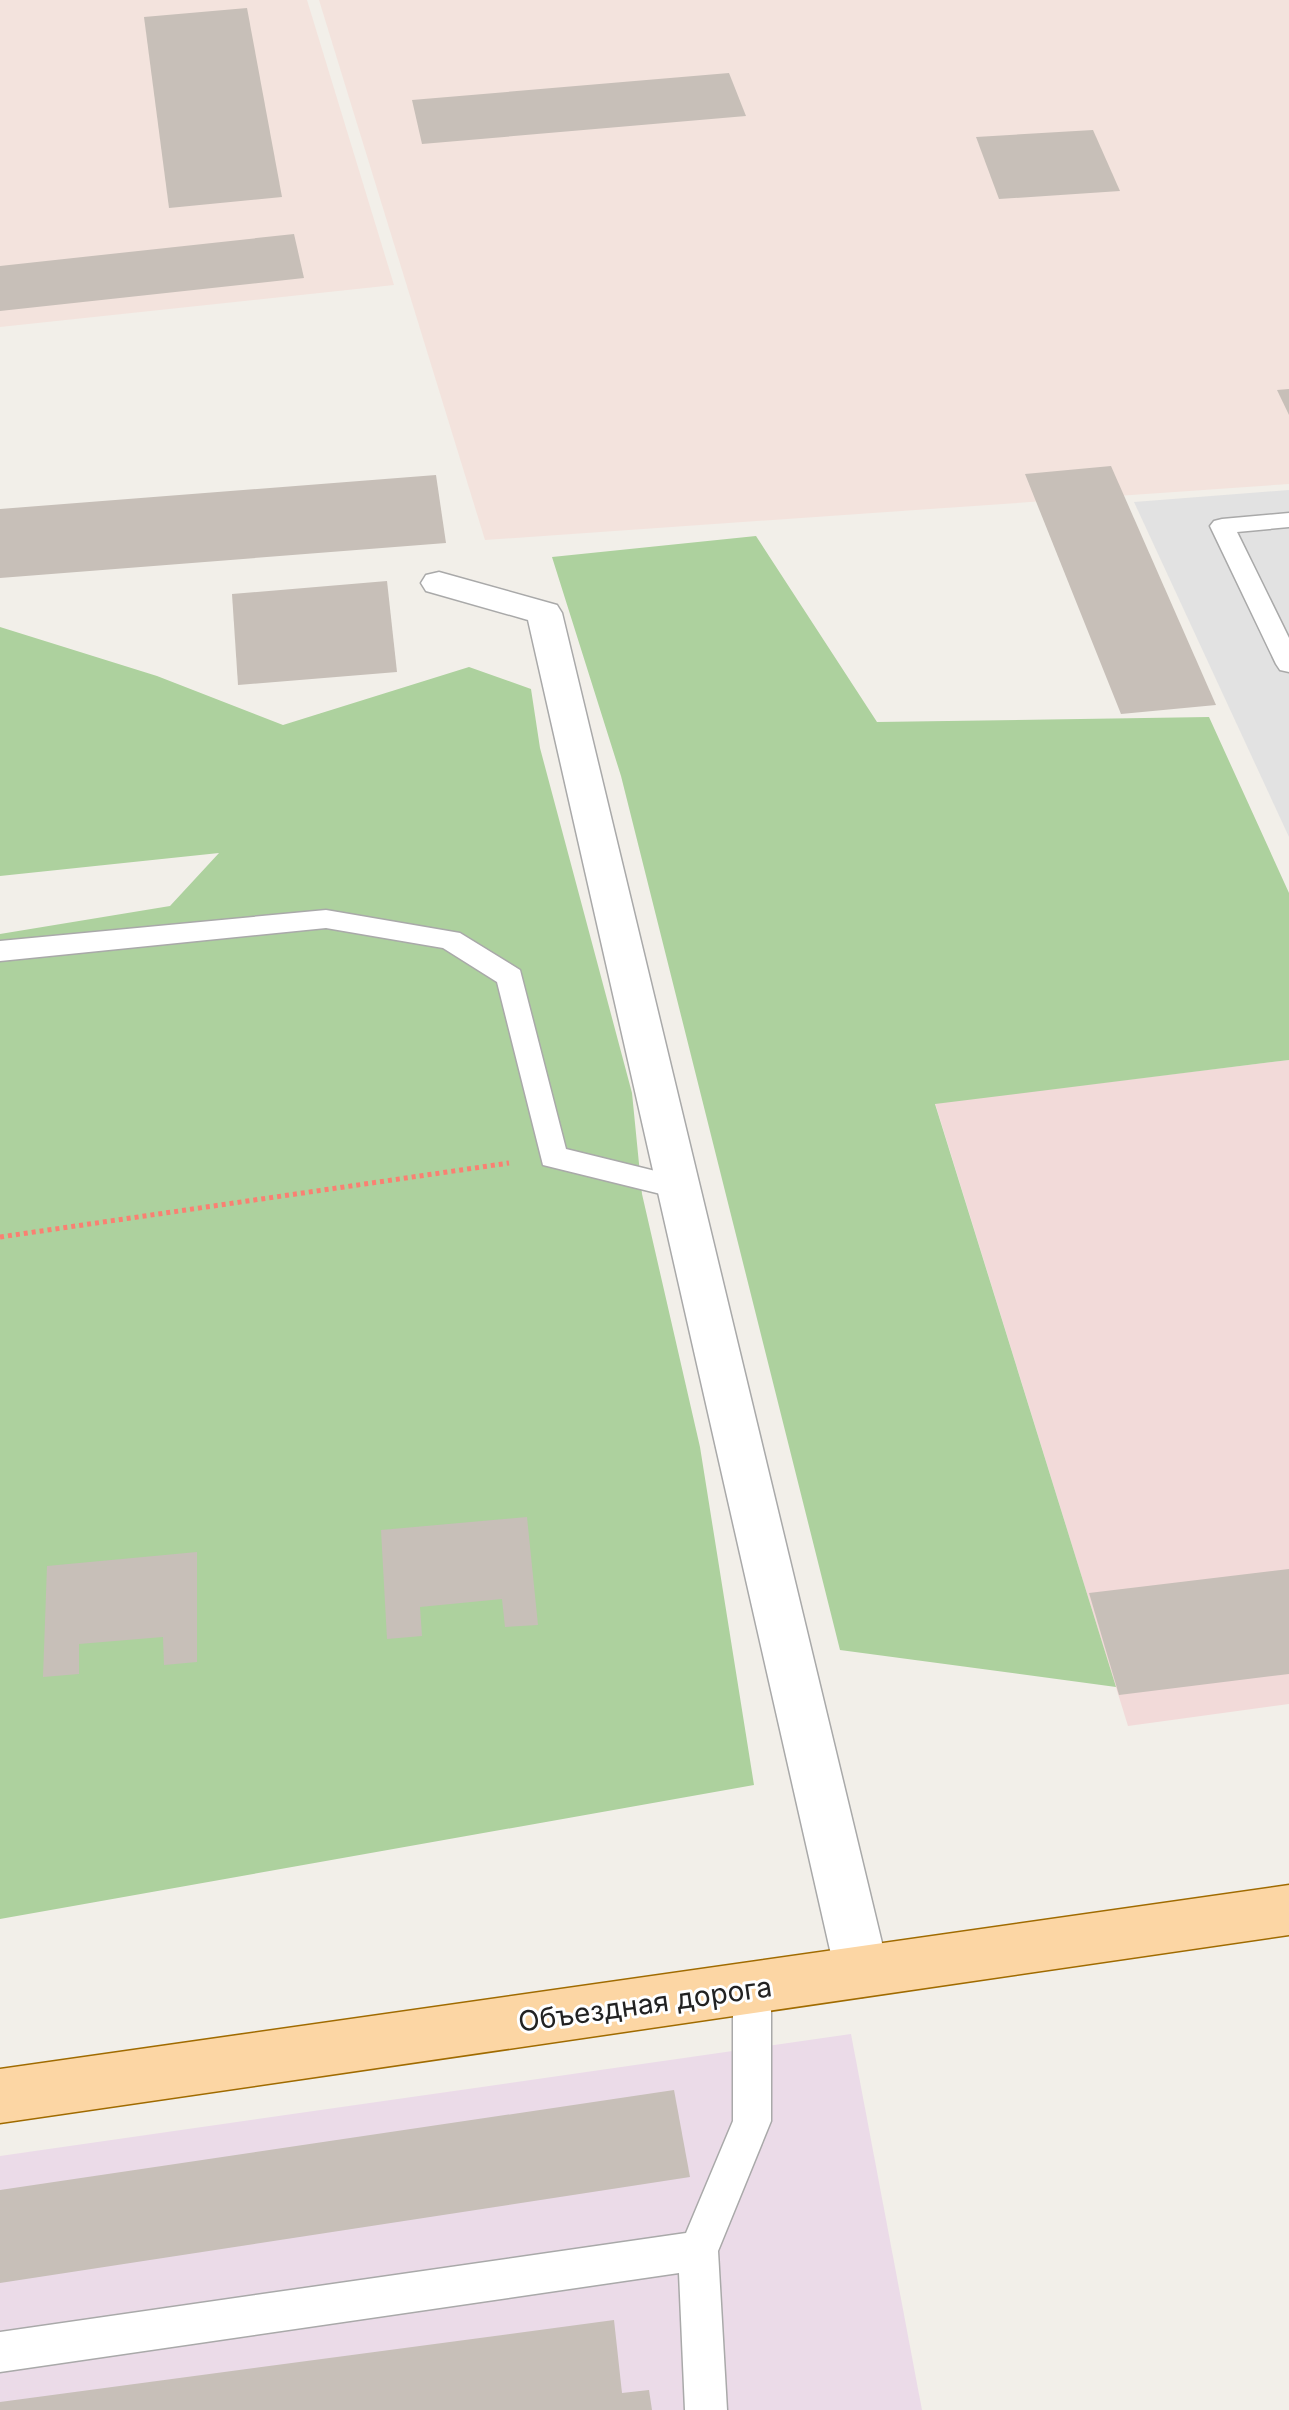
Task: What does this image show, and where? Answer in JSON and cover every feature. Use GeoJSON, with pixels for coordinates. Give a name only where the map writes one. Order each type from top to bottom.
{"type":"FeatureCollection","features":[{"type":"Feature","properties":{"kind":"main road","name":"Объездная дорога"},"geometry":{"type":"LineString","coordinates":[[0,2096],[1289,1910]]}},
{"type":"Feature","properties":{"kind":"street"},"geometry":{"type":"LineString","coordinates":[[439,583],[544,613],[862,1972]]}},
{"type":"Feature","properties":{"kind":"lane"},"geometry":{"type":"LineString","coordinates":[[1289,520],[1222,526],[1289,664]]}},
{"type":"Feature","properties":{"kind":"lane"},"geometry":{"type":"LineString","coordinates":[[0,951],[326,919],[450,940],[510,977],[553,1157],[681,1188]]}},
{"type":"Feature","properties":{"kind":"lane"},"geometry":{"type":"LineString","coordinates":[[706,2410],[698,2251],[752,2121],[752,1988]]}},
{"type":"Feature","properties":{"kind":"lane"},"geometry":{"type":"LineString","coordinates":[[0,2352],[698,2251]]}},
{"type":"Feature","properties":{"kind":"path"},"geometry":{"type":"LineString","coordinates":[[0,1237],[553,1157]]}},
{"type":"Feature","properties":{"kind":"shaded area"},"geometry":{"type":"Polygon","coordinates":[[[0,0],[307,0],[394,285],[0,327],[0,0]]]}},
{"type":"Feature","properties":{"kind":"shaded area"},"geometry":{"type":"Polygon","coordinates":[[[319,0],[1289,0],[1289,484],[485,540],[319,0]]]}},
{"type":"Feature","properties":{"kind":"shaded area"},"geometry":{"type":"Polygon","coordinates":[[[1289,490],[1289,837],[1134,502],[1289,490]]]}},
{"type":"Feature","properties":{"kind":"shaded area"},"geometry":{"type":"Polygon","coordinates":[[[1289,1060],[1289,1704],[1128,1726],[935,1103],[1289,1060]]]}},
{"type":"Feature","properties":{"kind":"shaded area"},"geometry":{"type":"Polygon","coordinates":[[[851,2034],[922,2410],[0,2410],[0,2156],[851,2034]]]}},
{"type":"Feature","properties":{"kind":"green space"},"geometry":{"type":"Polygon","coordinates":[[[756,536],[877,722],[1209,717],[1289,893],[1289,1060],[935,1104],[1116,1687],[840,1650],[621,776],[552,557],[756,536]]]}},
{"type":"Feature","properties":{"kind":"green space"},"geometry":{"type":"Polygon","coordinates":[[[0,627],[157,676],[283,725],[469,667],[531,689],[540,748],[632,1093],[642,1194],[700,1447],[754,1785],[0,1919],[0,934],[170,906],[219,853],[0,876],[0,627]]]}},
{"type":"Feature","properties":{"kind":"building"},"geometry":{"type":"Polygon","coordinates":[[[247,8],[282,197],[169,208],[144,17],[247,8]]]}},
{"type":"Feature","properties":{"kind":"building"},"geometry":{"type":"Polygon","coordinates":[[[729,73],[746,116],[422,144],[412,100],[729,73]]]}},
{"type":"Feature","properties":{"kind":"building"},"geometry":{"type":"Polygon","coordinates":[[[1093,130],[1120,191],[999,199],[976,137],[1093,130]]]}},
{"type":"Feature","properties":{"kind":"building"},"geometry":{"type":"Polygon","coordinates":[[[294,234],[304,278],[0,311],[0,266],[294,234]]]}},
{"type":"Feature","properties":{"kind":"building"},"geometry":{"type":"Polygon","coordinates":[[[1289,389],[1289,415],[1277,390],[1289,389]]]}},
{"type":"Feature","properties":{"kind":"building"},"geometry":{"type":"Polygon","coordinates":[[[1111,466],[1216,705],[1121,714],[1025,474],[1111,466]]]}},
{"type":"Feature","properties":{"kind":"building"},"geometry":{"type":"Polygon","coordinates":[[[436,475],[446,543],[0,578],[0,509],[436,475]]]}},
{"type":"Feature","properties":{"kind":"building"},"geometry":{"type":"Polygon","coordinates":[[[387,581],[397,672],[238,685],[232,594],[387,581]]]}},
{"type":"Feature","properties":{"kind":"building"},"geometry":{"type":"Polygon","coordinates":[[[527,1517],[538,1625],[505,1627],[502,1599],[420,1607],[422,1636],[387,1639],[381,1530],[527,1517]]]}},
{"type":"Feature","properties":{"kind":"building"},"geometry":{"type":"Polygon","coordinates":[[[197,1552],[197,1662],[164,1665],[163,1637],[79,1644],[79,1674],[43,1677],[47,1566],[197,1552]]]}},
{"type":"Feature","properties":{"kind":"building"},"geometry":{"type":"Polygon","coordinates":[[[1289,1569],[1289,1674],[1119,1695],[1089,1593],[1289,1569]]]}},
{"type":"Feature","properties":{"kind":"building"},"geometry":{"type":"Polygon","coordinates":[[[674,2090],[690,2177],[0,2283],[0,2190],[674,2090]]]}},
{"type":"Feature","properties":{"kind":"building"},"geometry":{"type":"Polygon","coordinates":[[[614,2320],[622,2393],[649,2390],[652,2410],[0,2410],[0,2402],[614,2320]]]}}]}
